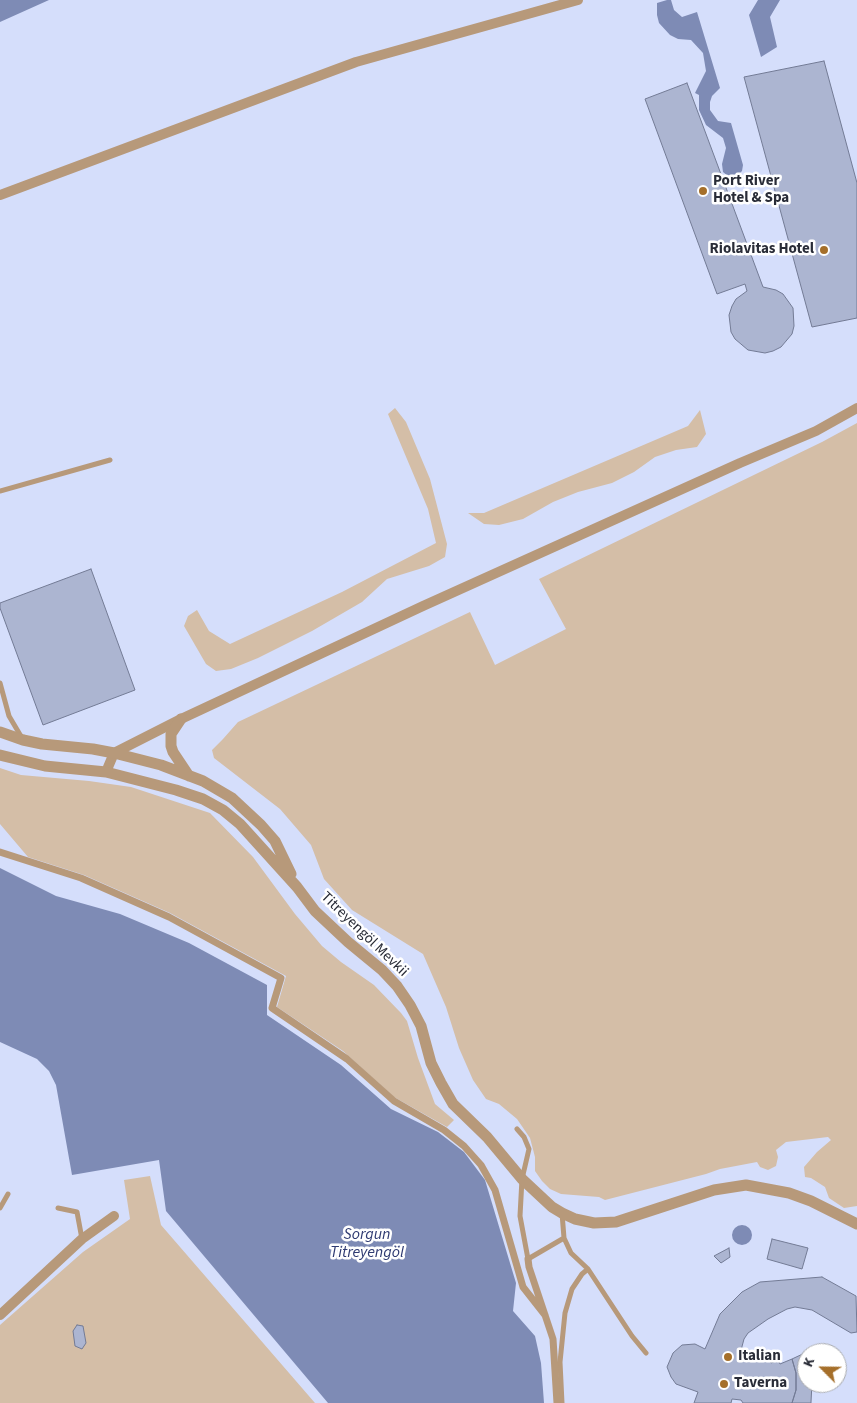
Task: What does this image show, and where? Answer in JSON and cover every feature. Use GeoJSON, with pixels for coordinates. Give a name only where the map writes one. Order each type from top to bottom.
{"type":"FeatureCollection","features":[{"type":"Feature","properties":{"kind":"street"},"geometry":{"type":"LineString","coordinates":[[0,195],[356,62],[578,0]]}},
{"type":"Feature","properties":{"kind":"street"},"geometry":{"type":"LineString","coordinates":[[106,772],[114,753],[182,719],[423,606],[731,467],[816,431],[857,408]]}},
{"type":"Feature","properties":{"kind":"street"},"geometry":{"type":"LineString","coordinates":[[182,719],[171,734],[171,746],[189,776]]}},
{"type":"Feature","properties":{"kind":"street","name":"Titreyengöl Mevkii"},"geometry":{"type":"LineString","coordinates":[[0,732],[23,740],[61,747],[93,749],[114,753],[161,765],[216,787],[239,804],[275,841],[297,887]]}},
{"type":"Feature","properties":{"kind":"street","name":"Titreyengöl Mevkii"},"geometry":{"type":"LineString","coordinates":[[0,755],[46,766],[106,772],[176,790],[202,799],[223,810],[240,824],[297,887],[320,916],[382,970],[397,986],[410,1005],[420,1026],[431,1063],[453,1104],[487,1137],[522,1178],[552,1207],[562,1213],[575,1219],[594,1222],[616,1222],[714,1190],[746,1184],[789,1193],[811,1201],[857,1224]]}},
{"type":"Feature","properties":{"kind":"street"},"geometry":{"type":"LineString","coordinates":[[0,852],[81,878],[169,917],[281,978],[272,1008],[347,1059],[394,1101],[444,1130],[464,1146],[481,1165],[495,1190],[523,1287],[545,1315]]}},
{"type":"Feature","properties":{"kind":"street"},"geometry":{"type":"LineString","coordinates":[[0,1315],[82,1239],[114,1216]]}},
{"type":"Feature","properties":{"kind":"street"},"geometry":{"type":"LineString","coordinates":[[528,1259],[553,1339],[557,1403]]}},
{"type":"Feature","properties":{"kind":"lane"},"geometry":{"type":"LineString","coordinates":[[0,491],[110,460]]}},
{"type":"Feature","properties":{"kind":"lane"},"geometry":{"type":"LineString","coordinates":[[0,683],[9,716],[23,740]]}},
{"type":"Feature","properties":{"kind":"lane"},"geometry":{"type":"LineString","coordinates":[[517,1129],[524,1137],[529,1149],[522,1178],[520,1216],[528,1259],[564,1238]]}},
{"type":"Feature","properties":{"kind":"lane"},"geometry":{"type":"LineString","coordinates":[[0,1208],[8,1194]]}},
{"type":"Feature","properties":{"kind":"lane"},"geometry":{"type":"LineString","coordinates":[[58,1208],[77,1212],[82,1239]]}},
{"type":"Feature","properties":{"kind":"lane"},"geometry":{"type":"LineString","coordinates":[[562,1213],[564,1238],[571,1254],[588,1269],[632,1336],[646,1353]]}},
{"type":"Feature","properties":{"kind":"lane"},"geometry":{"type":"LineString","coordinates":[[562,1403],[560,1362],[565,1313],[572,1289],[582,1274],[588,1269]]}},
{"type":"Feature","properties":{"kind":"shaded area"},"geometry":{"type":"Polygon","coordinates":[[[395,408],[406,422],[430,479],[447,544],[445,557],[429,566],[387,579],[362,602],[312,631],[258,658],[231,669],[216,671],[206,664],[184,626],[188,616],[197,610],[209,631],[230,644],[342,592],[436,543],[428,509],[388,414],[395,408]]]}},
{"type":"Feature","properties":{"kind":"shaded area"},"geometry":{"type":"Polygon","coordinates":[[[700,410],[706,434],[697,447],[676,450],[655,457],[634,472],[612,483],[578,492],[553,502],[523,519],[499,525],[484,524],[468,513],[484,513],[688,426],[700,410]]]}},
{"type":"Feature","properties":{"kind":"shaded area"},"geometry":{"type":"Polygon","coordinates":[[[857,423],[857,1206],[844,1208],[829,1198],[825,1187],[811,1178],[805,1177],[804,1167],[831,1140],[828,1137],[786,1142],[776,1150],[778,1157],[776,1166],[768,1170],[760,1167],[757,1162],[720,1169],[605,1200],[599,1197],[561,1194],[550,1189],[535,1171],[535,1157],[530,1138],[517,1119],[499,1104],[486,1099],[473,1080],[459,1048],[446,1007],[423,954],[352,910],[324,879],[311,845],[280,809],[214,758],[212,750],[238,722],[470,612],[495,665],[566,629],[539,579],[822,442],[857,423]]]}},
{"type":"Feature","properties":{"kind":"shaded area"},"geometry":{"type":"Polygon","coordinates":[[[0,768],[21,775],[131,787],[210,813],[253,857],[295,914],[322,946],[374,985],[401,1013],[407,1021],[435,1104],[454,1120],[447,1127],[394,1097],[343,1051],[277,1007],[286,976],[170,913],[84,875],[28,857],[0,824],[0,768]]]}},
{"type":"Feature","properties":{"kind":"shaded area"},"geometry":{"type":"Polygon","coordinates":[[[150,1176],[161,1225],[315,1403],[0,1403],[0,1325],[83,1252],[130,1219],[124,1180],[150,1176]]]}},
{"type":"Feature","properties":{"kind":"water"},"geometry":{"type":"Polygon","coordinates":[[[0,0],[49,0],[0,22],[0,0]]]}},
{"type":"Feature","properties":{"kind":"water"},"geometry":{"type":"Polygon","coordinates":[[[671,0],[674,10],[682,17],[697,12],[720,88],[712,96],[710,110],[718,121],[731,123],[743,165],[742,171],[737,176],[729,177],[723,172],[722,164],[726,148],[723,138],[706,125],[699,110],[699,95],[695,93],[706,71],[703,53],[691,40],[678,39],[670,35],[659,23],[657,3],[671,0]]]}},
{"type":"Feature","properties":{"kind":"water"},"geometry":{"type":"Polygon","coordinates":[[[758,0],[780,0],[770,17],[777,47],[761,57],[749,15],[758,0]]]}},
{"type":"Feature","properties":{"kind":"water","name":"Sorgun Titreyengöl"},"geometry":{"type":"Polygon","coordinates":[[[0,868],[56,896],[120,914],[189,943],[267,985],[267,1015],[341,1065],[391,1109],[438,1132],[464,1152],[485,1180],[516,1283],[513,1311],[535,1336],[541,1363],[544,1403],[328,1403],[166,1211],[159,1160],[72,1175],[56,1085],[49,1071],[37,1059],[0,1042],[0,868]]]}},
{"type":"Feature","properties":{"kind":"water"},"geometry":{"type":"Polygon","coordinates":[[[742,1225],[749,1228],[752,1235],[749,1242],[742,1245],[735,1242],[732,1235],[735,1228],[742,1225]]]}},
{"type":"Feature","properties":{"kind":"building","name":"Riolavitas Hotel"},"geometry":{"type":"Polygon","coordinates":[[[824,61],[857,183],[857,318],[812,327],[744,77],[824,61]]]}},
{"type":"Feature","properties":{"kind":"building","name":"Port River Hotel & Spa"},"geometry":{"type":"Polygon","coordinates":[[[687,83],[763,287],[783,294],[793,308],[794,326],[792,334],[781,347],[773,351],[765,353],[748,350],[735,339],[731,332],[729,315],[736,299],[747,291],[745,284],[717,294],[645,99],[687,83]]]}},
{"type":"Feature","properties":{"kind":"building"},"geometry":{"type":"Polygon","coordinates":[[[91,569],[135,690],[43,725],[0,608],[0,603],[91,569]]]}},
{"type":"Feature","properties":{"kind":"building"},"geometry":{"type":"Polygon","coordinates":[[[772,1239],[808,1248],[802,1269],[767,1259],[772,1239]]]}},
{"type":"Feature","properties":{"kind":"building"},"geometry":{"type":"Polygon","coordinates":[[[729,1248],[730,1257],[721,1263],[714,1256],[729,1248]]]}},
{"type":"Feature","properties":{"kind":"building"},"geometry":{"type":"Polygon","coordinates":[[[822,1277],[856,1296],[857,1332],[851,1333],[812,1310],[795,1307],[768,1319],[748,1333],[744,1339],[740,1354],[752,1356],[752,1353],[769,1357],[771,1363],[778,1360],[780,1364],[792,1359],[796,1373],[796,1390],[792,1403],[743,1403],[741,1400],[732,1399],[731,1403],[694,1403],[698,1392],[676,1384],[671,1377],[667,1367],[673,1353],[682,1345],[695,1344],[705,1349],[720,1314],[742,1292],[760,1282],[822,1277]]]}},
{"type":"Feature","properties":{"kind":"building"},"geometry":{"type":"Polygon","coordinates":[[[77,1325],[83,1326],[86,1343],[82,1349],[75,1346],[73,1331],[77,1325]]]}},
{"type":"Feature","properties":{"kind":"building"},"geometry":{"type":"Polygon","coordinates":[[[797,1357],[797,1393],[812,1393],[811,1403],[792,1403],[796,1390],[796,1373],[792,1359],[797,1357]]]}},
{"type":"Feature","properties":{"kind":"place","name":"Port River Hotel & Spa"},"geometry":{"type":"Point","coordinates":[703,191]}},
{"type":"Feature","properties":{"kind":"place","name":"Riolavitas Hotel"},"geometry":{"type":"Point","coordinates":[824,250]}},
{"type":"Feature","properties":{"kind":"place","name":"Italian"},"geometry":{"type":"Point","coordinates":[728,1357]}},
{"type":"Feature","properties":{"kind":"place","name":"Taverna"},"geometry":{"type":"Point","coordinates":[724,1384]}}]}
